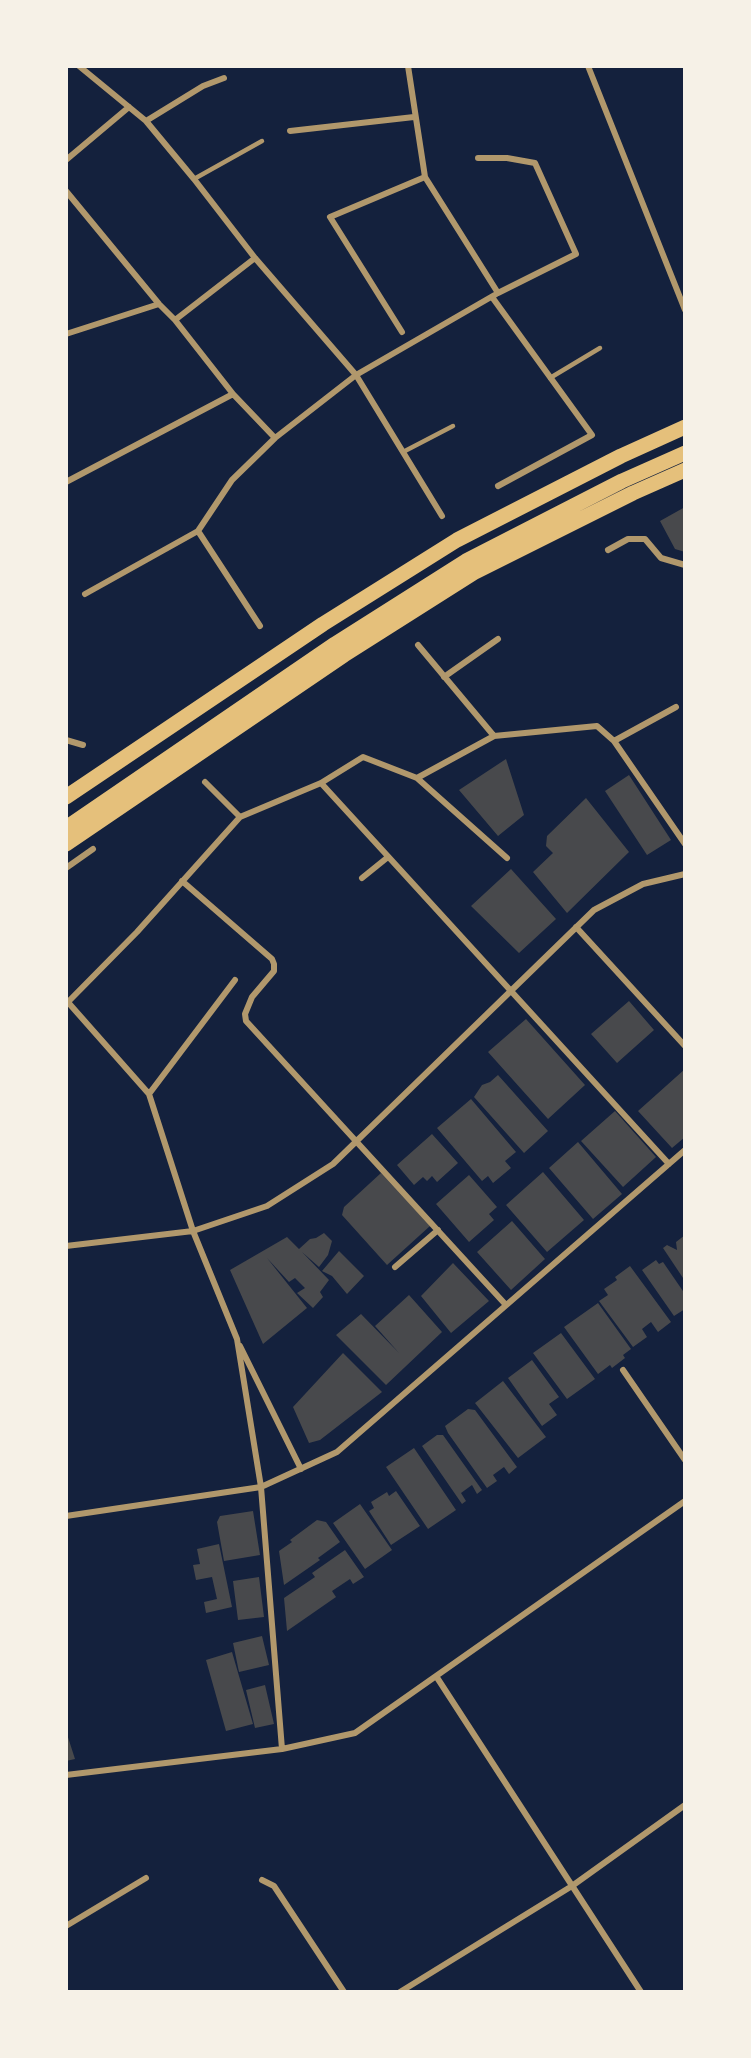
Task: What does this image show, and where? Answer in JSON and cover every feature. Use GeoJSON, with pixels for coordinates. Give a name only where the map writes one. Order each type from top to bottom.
{"type":"FeatureCollection","features":[{"type":"Feature","properties":{"kind":"highway"},"geometry":{"type":"LineString","coordinates":[[66,792],[321,622],[455,537],[620,452],[685,425]]}},
{"type":"Feature","properties":{"kind":"highway"},"geometry":{"type":"LineString","coordinates":[[66,797],[323,624],[457,540],[685,425]]}},
{"type":"Feature","properties":{"kind":"highway"},"geometry":{"type":"LineString","coordinates":[[66,828],[334,644],[466,561],[622,482],[685,453]]}},
{"type":"Feature","properties":{"kind":"highway"},"geometry":{"type":"LineString","coordinates":[[66,844],[344,655],[475,572],[633,493],[685,470]]}},
{"type":"Feature","properties":{"kind":"street"},"geometry":{"type":"LineString","coordinates":[[79,66],[146,121],[255,258],[356,375],[442,516]]}},
{"type":"Feature","properties":{"kind":"street"},"geometry":{"type":"LineString","coordinates":[[408,66],[424,177],[495,295],[550,378],[592,435],[498,486]]}},
{"type":"Feature","properties":{"kind":"street"},"geometry":{"type":"LineString","coordinates":[[588,66],[685,310]]}},
{"type":"Feature","properties":{"kind":"street"},"geometry":{"type":"LineString","coordinates":[[146,121],[203,86],[224,78]]}},
{"type":"Feature","properties":{"kind":"street"},"geometry":{"type":"LineString","coordinates":[[66,160],[129,107]]}},
{"type":"Feature","properties":{"kind":"street"},"geometry":{"type":"LineString","coordinates":[[290,131],[414,117]]}},
{"type":"Feature","properties":{"kind":"street"},"geometry":{"type":"LineString","coordinates":[[85,594],[198,531],[232,480],[275,438],[356,375],[495,295],[576,254],[535,163],[507,158],[478,158]]}},
{"type":"Feature","properties":{"kind":"street"},"geometry":{"type":"LineString","coordinates":[[402,332],[330,217],[424,177]]}},
{"type":"Feature","properties":{"kind":"street"},"geometry":{"type":"LineString","coordinates":[[66,191],[159,304],[175,320],[233,393],[275,438]]}},
{"type":"Feature","properties":{"kind":"street"},"geometry":{"type":"LineString","coordinates":[[175,320],[255,258]]}},
{"type":"Feature","properties":{"kind":"street"},"geometry":{"type":"LineString","coordinates":[[66,334],[159,304]]}},
{"type":"Feature","properties":{"kind":"street"},"geometry":{"type":"LineString","coordinates":[[66,482],[233,393]]}},
{"type":"Feature","properties":{"kind":"street"},"geometry":{"type":"LineString","coordinates":[[198,531],[260,626]]}},
{"type":"Feature","properties":{"kind":"street"},"geometry":{"type":"LineString","coordinates":[[608,550],[628,539],[645,539],[661,558],[685,565]]}},
{"type":"Feature","properties":{"kind":"street"},"geometry":{"type":"LineString","coordinates":[[444,677],[498,639]]}},
{"type":"Feature","properties":{"kind":"street"},"geometry":{"type":"LineString","coordinates":[[418,645],[494,736]]}},
{"type":"Feature","properties":{"kind":"street"},"geometry":{"type":"LineString","coordinates":[[614,741],[676,707]]}},
{"type":"Feature","properties":{"kind":"street"},"geometry":{"type":"LineString","coordinates":[[417,778],[494,736],[597,726],[614,741],[685,844]]}},
{"type":"Feature","properties":{"kind":"street"},"geometry":{"type":"LineString","coordinates":[[66,740],[83,745]]}},
{"type":"Feature","properties":{"kind":"street"},"geometry":{"type":"LineString","coordinates":[[301,1469],[237,1340],[193,1231],[149,1094],[67,1002],[137,932],[240,817],[321,783],[363,757],[417,778],[507,858]]}},
{"type":"Feature","properties":{"kind":"street"},"geometry":{"type":"LineString","coordinates":[[205,782],[240,817]]}},
{"type":"Feature","properties":{"kind":"street"},"geometry":{"type":"LineString","coordinates":[[321,783],[669,1164]]}},
{"type":"Feature","properties":{"kind":"street"},"geometry":{"type":"LineString","coordinates":[[66,868],[93,849]]}},
{"type":"Feature","properties":{"kind":"street"},"geometry":{"type":"LineString","coordinates":[[362,878],[388,857]]}},
{"type":"Feature","properties":{"kind":"street"},"geometry":{"type":"LineString","coordinates":[[66,1246],[193,1231],[267,1206],[333,1164],[594,910],[643,884],[685,874]]}},
{"type":"Feature","properties":{"kind":"street"},"geometry":{"type":"LineString","coordinates":[[182,880],[272,959],[274,971],[252,997],[244,1017],[506,1305]]}},
{"type":"Feature","properties":{"kind":"street"},"geometry":{"type":"LineString","coordinates":[[576,927],[685,1046]]}},
{"type":"Feature","properties":{"kind":"street"},"geometry":{"type":"LineString","coordinates":[[149,1094],[235,980]]}},
{"type":"Feature","properties":{"kind":"street"},"geometry":{"type":"LineString","coordinates":[[66,1516],[261,1487],[336,1452],[685,1150]]}},
{"type":"Feature","properties":{"kind":"street"},"geometry":{"type":"LineString","coordinates":[[395,1267],[438,1230]]}},
{"type":"Feature","properties":{"kind":"street"},"geometry":{"type":"LineString","coordinates":[[237,1340],[261,1487],[282,1749]]}},
{"type":"Feature","properties":{"kind":"street"},"geometry":{"type":"LineString","coordinates":[[624,1370],[685,1460]]}},
{"type":"Feature","properties":{"kind":"street"},"geometry":{"type":"LineString","coordinates":[[66,1774],[282,1749],[355,1733],[685,1501]]}},
{"type":"Feature","properties":{"kind":"street"},"geometry":{"type":"LineString","coordinates":[[436,1676],[640,1992]]}},
{"type":"Feature","properties":{"kind":"street"},"geometry":{"type":"LineString","coordinates":[[400,1992],[572,1886],[685,1805]]}},
{"type":"Feature","properties":{"kind":"street"},"geometry":{"type":"LineString","coordinates":[[66,1926],[146,1878]]}},
{"type":"Feature","properties":{"kind":"street"},"geometry":{"type":"LineString","coordinates":[[262,1880],[274,1886],[344,1992]]}},
{"type":"Feature","properties":{"kind":"lane"},"geometry":{"type":"LineString","coordinates":[[194,179],[262,141]]}},
{"type":"Feature","properties":{"kind":"lane"},"geometry":{"type":"LineString","coordinates":[[550,378],[600,348]]}},
{"type":"Feature","properties":{"kind":"lane"},"geometry":{"type":"LineString","coordinates":[[402,452],[453,426]]}},
{"type":"Feature","properties":{"kind":"building"},"geometry":{"type":"Polygon","coordinates":[[[685,507],[685,552],[675,549],[660,521],[685,507]]]}},
{"type":"Feature","properties":{"kind":"building"},"geometry":{"type":"Polygon","coordinates":[[[506,759],[524,815],[498,836],[459,790],[506,759]]]}},
{"type":"Feature","properties":{"kind":"building"},"geometry":{"type":"Polygon","coordinates":[[[629,775],[671,840],[647,855],[605,791],[629,775]]]}},
{"type":"Feature","properties":{"kind":"building"},"geometry":{"type":"Polygon","coordinates":[[[586,798],[629,852],[567,913],[533,872],[553,853],[546,846],[547,836],[586,798]]]}},
{"type":"Feature","properties":{"kind":"building"},"geometry":{"type":"Polygon","coordinates":[[[511,869],[556,919],[519,953],[471,906],[511,869]]]}},
{"type":"Feature","properties":{"kind":"building"},"geometry":{"type":"Polygon","coordinates":[[[629,1001],[654,1030],[617,1063],[591,1034],[629,1001]]]}},
{"type":"Feature","properties":{"kind":"building"},"geometry":{"type":"Polygon","coordinates":[[[526,1019],[585,1085],[548,1119],[488,1052],[526,1019]]]}},
{"type":"Feature","properties":{"kind":"building"},"geometry":{"type":"Polygon","coordinates":[[[685,1069],[685,1137],[672,1148],[638,1111],[685,1069]]]}},
{"type":"Feature","properties":{"kind":"building"},"geometry":{"type":"Polygon","coordinates":[[[498,1075],[548,1131],[524,1153],[474,1097],[482,1085],[498,1075]]]}},
{"type":"Feature","properties":{"kind":"building"},"geometry":{"type":"Polygon","coordinates":[[[471,1099],[516,1152],[505,1161],[511,1168],[493,1183],[488,1176],[482,1181],[437,1128],[471,1099]]]}},
{"type":"Feature","properties":{"kind":"building"},"geometry":{"type":"Polygon","coordinates":[[[615,1111],[656,1157],[623,1187],[581,1141],[615,1111]]]}},
{"type":"Feature","properties":{"kind":"building"},"geometry":{"type":"Polygon","coordinates":[[[432,1134],[458,1163],[437,1182],[432,1176],[427,1181],[423,1177],[414,1185],[397,1165],[432,1134]]]}},
{"type":"Feature","properties":{"kind":"building"},"geometry":{"type":"Polygon","coordinates":[[[578,1142],[622,1194],[593,1219],[549,1168],[578,1142]]]}},
{"type":"Feature","properties":{"kind":"building"},"geometry":{"type":"Polygon","coordinates":[[[543,1172],[584,1220],[547,1252],[506,1205],[543,1172]]]}},
{"type":"Feature","properties":{"kind":"building"},"geometry":{"type":"Polygon","coordinates":[[[381,1173],[430,1226],[387,1265],[342,1215],[344,1207],[381,1173]]]}},
{"type":"Feature","properties":{"kind":"building"},"geometry":{"type":"Polygon","coordinates":[[[469,1175],[497,1207],[489,1214],[494,1220],[469,1242],[436,1204],[469,1175]]]}},
{"type":"Feature","properties":{"kind":"building"},"geometry":{"type":"Polygon","coordinates":[[[512,1221],[545,1259],[511,1290],[477,1252],[512,1221]]]}},
{"type":"Feature","properties":{"kind":"building"},"geometry":{"type":"Polygon","coordinates":[[[324,1233],[332,1241],[328,1255],[319,1267],[302,1252],[329,1280],[320,1292],[323,1297],[313,1308],[297,1293],[305,1288],[295,1278],[289,1282],[267,1258],[307,1308],[263,1344],[230,1270],[287,1237],[299,1249],[310,1239],[324,1233]]]}},
{"type":"Feature","properties":{"kind":"building"},"geometry":{"type":"Polygon","coordinates":[[[685,1235],[685,1281],[663,1248],[667,1245],[677,1250],[676,1242],[685,1235]]]}},
{"type":"Feature","properties":{"kind":"building"},"geometry":{"type":"Polygon","coordinates":[[[339,1251],[364,1276],[347,1294],[332,1276],[322,1271],[339,1251]]]}},
{"type":"Feature","properties":{"kind":"building"},"geometry":{"type":"Polygon","coordinates":[[[656,1260],[659,1264],[663,1262],[685,1294],[685,1309],[674,1316],[642,1270],[656,1260]]]}},
{"type":"Feature","properties":{"kind":"building"},"geometry":{"type":"Polygon","coordinates":[[[453,1263],[489,1301],[451,1333],[421,1296],[453,1263]]]}},
{"type":"Feature","properties":{"kind":"building"},"geometry":{"type":"Polygon","coordinates":[[[630,1266],[671,1322],[658,1332],[651,1322],[642,1329],[647,1337],[633,1347],[599,1301],[608,1295],[604,1289],[617,1280],[615,1277],[630,1266]]]}},
{"type":"Feature","properties":{"kind":"building"},"geometry":{"type":"Polygon","coordinates":[[[409,1295],[442,1332],[386,1385],[336,1335],[361,1314],[399,1353],[375,1326],[409,1295]]]}},
{"type":"Feature","properties":{"kind":"building"},"geometry":{"type":"Polygon","coordinates":[[[598,1303],[631,1349],[623,1355],[625,1358],[612,1368],[610,1365],[598,1374],[564,1327],[598,1303]]]}},
{"type":"Feature","properties":{"kind":"building"},"geometry":{"type":"Polygon","coordinates":[[[561,1333],[595,1379],[567,1399],[533,1353],[561,1333]]]}},
{"type":"Feature","properties":{"kind":"building"},"geometry":{"type":"Polygon","coordinates":[[[343,1353],[382,1392],[320,1440],[309,1443],[293,1407],[343,1353]]]}},
{"type":"Feature","properties":{"kind":"building"},"geometry":{"type":"Polygon","coordinates":[[[532,1360],[559,1397],[549,1404],[557,1415],[542,1426],[508,1378],[532,1360]]]}},
{"type":"Feature","properties":{"kind":"building"},"geometry":{"type":"Polygon","coordinates":[[[503,1381],[546,1437],[518,1458],[475,1403],[503,1381]]]}},
{"type":"Feature","properties":{"kind":"building"},"geometry":{"type":"Polygon","coordinates":[[[468,1409],[475,1410],[517,1467],[509,1474],[504,1467],[493,1475],[497,1481],[487,1488],[445,1426],[468,1409]]]}},
{"type":"Feature","properties":{"kind":"building"},"geometry":{"type":"Polygon","coordinates":[[[437,1435],[443,1435],[482,1490],[477,1494],[472,1485],[461,1493],[466,1501],[462,1504],[422,1446],[437,1435]]]}},
{"type":"Feature","properties":{"kind":"building"},"geometry":{"type":"Polygon","coordinates":[[[414,1448],[456,1510],[428,1529],[386,1467],[414,1448]]]}},
{"type":"Feature","properties":{"kind":"building"},"geometry":{"type":"Polygon","coordinates":[[[396,1491],[420,1526],[391,1545],[369,1511],[374,1508],[371,1502],[387,1492],[389,1496],[396,1491]]]}},
{"type":"Feature","properties":{"kind":"building"},"geometry":{"type":"Polygon","coordinates":[[[360,1504],[392,1550],[365,1569],[333,1523],[360,1504]]]}},
{"type":"Feature","properties":{"kind":"building"},"geometry":{"type":"Polygon","coordinates":[[[253,1511],[260,1555],[224,1561],[217,1522],[220,1516],[253,1511]]]}},
{"type":"Feature","properties":{"kind":"building"},"geometry":{"type":"Polygon","coordinates":[[[317,1520],[326,1522],[340,1542],[318,1558],[320,1560],[284,1585],[279,1551],[317,1520]]]}},
{"type":"Feature","properties":{"kind":"building"},"geometry":{"type":"Polygon","coordinates":[[[219,1544],[232,1607],[206,1613],[204,1602],[217,1599],[212,1577],[196,1580],[193,1565],[200,1564],[197,1549],[219,1544]]]}},
{"type":"Feature","properties":{"kind":"building"},"geometry":{"type":"Polygon","coordinates":[[[345,1550],[364,1577],[353,1584],[350,1579],[332,1591],[336,1597],[287,1631],[284,1598],[315,1577],[312,1573],[345,1550]]]}},
{"type":"Feature","properties":{"kind":"building"},"geometry":{"type":"Polygon","coordinates":[[[259,1577],[264,1617],[238,1620],[233,1581],[259,1577]]]}},
{"type":"Feature","properties":{"kind":"building"},"geometry":{"type":"Polygon","coordinates":[[[262,1636],[269,1665],[239,1672],[233,1643],[262,1636]]]}},
{"type":"Feature","properties":{"kind":"building"},"geometry":{"type":"Polygon","coordinates":[[[232,1652],[253,1724],[226,1731],[206,1660],[232,1652]]]}},
{"type":"Feature","properties":{"kind":"building"},"geometry":{"type":"Polygon","coordinates":[[[265,1685],[274,1724],[255,1728],[246,1690],[265,1685]]]}},
{"type":"Feature","properties":{"kind":"building"},"geometry":{"type":"Polygon","coordinates":[[[66,1731],[75,1759],[66,1761],[66,1731]]]}}]}
